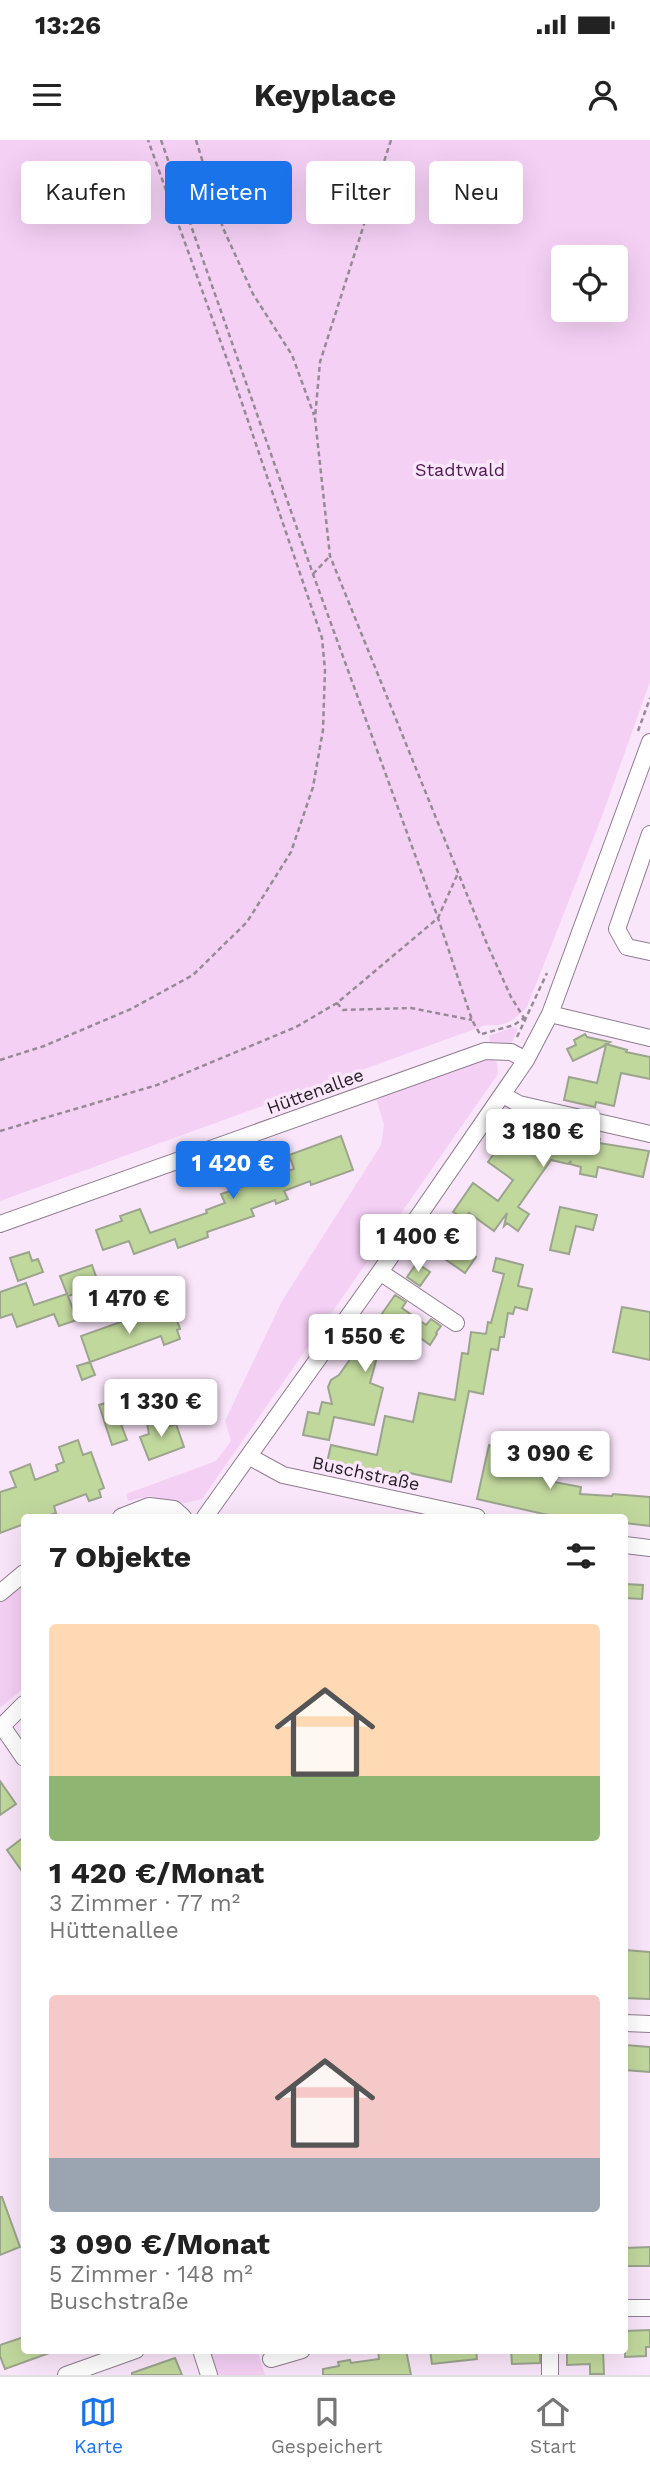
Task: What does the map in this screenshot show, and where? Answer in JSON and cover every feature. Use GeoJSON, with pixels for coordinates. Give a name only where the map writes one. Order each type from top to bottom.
{"type":"FeatureCollection","features":[{"type":"Feature","properties":{"kind":"street"},"geometry":{"type":"LineString","coordinates":[[207,1514],[380,1272],[526,1060],[550,1014],[650,742]]}},
{"type":"Feature","properties":{"kind":"street"},"geometry":{"type":"LineString","coordinates":[[650,834],[617,929],[627,947],[650,952]]}},
{"type":"Feature","properties":{"kind":"street"},"geometry":{"type":"LineString","coordinates":[[550,1014],[650,1038]]}},
{"type":"Feature","properties":{"kind":"street","name":"Hüttenallee"},"geometry":{"type":"LineString","coordinates":[[0,1224],[485,1051],[511,1052],[526,1060]]}},
{"type":"Feature","properties":{"kind":"street"},"geometry":{"type":"LineString","coordinates":[[503,1095],[519,1104],[650,1134]]}},
{"type":"Feature","properties":{"kind":"street"},"geometry":{"type":"LineString","coordinates":[[380,1272],[456,1323]]}},
{"type":"Feature","properties":{"kind":"street","name":"Buschstraße"},"geometry":{"type":"LineString","coordinates":[[250,1457],[283,1475],[463,1514]]}},
{"type":"Feature","properties":{"kind":"street"},"geometry":{"type":"LineString","coordinates":[[129,1514],[149,1506],[174,1509],[180,1514]]}},
{"type":"Feature","properties":{"kind":"street"},"geometry":{"type":"LineString","coordinates":[[628,1545],[650,1548]]}},
{"type":"Feature","properties":{"kind":"street"},"geometry":{"type":"LineString","coordinates":[[0,1593],[21,1576]]}},
{"type":"Feature","properties":{"kind":"street"},"geometry":{"type":"LineString","coordinates":[[21,1707],[1,1727],[21,1754]]}},
{"type":"Feature","properties":{"kind":"street"},"geometry":{"type":"LineString","coordinates":[[628,2023],[650,2024]]}},
{"type":"Feature","properties":{"kind":"street"},"geometry":{"type":"LineString","coordinates":[[628,2308],[650,2308]]}},
{"type":"Feature","properties":{"kind":"street"},"geometry":{"type":"LineString","coordinates":[[66,2375],[125,2354]]}},
{"type":"Feature","properties":{"kind":"street"},"geometry":{"type":"LineString","coordinates":[[202,2354],[209,2375]]}},
{"type":"Feature","properties":{"kind":"street"},"geometry":{"type":"LineString","coordinates":[[272,2362],[292,2354]]}},
{"type":"Feature","properties":{"kind":"street"},"geometry":{"type":"LineString","coordinates":[[550,2354],[550,2375]]}},
{"type":"Feature","properties":{"kind":"path"},"geometry":{"type":"LineString","coordinates":[[0,1060],[44,1046],[142,1003],[192,975],[247,922],[291,852],[313,788],[323,730],[325,670],[322,638],[149,140]]}},
{"type":"Feature","properties":{"kind":"path"},"geometry":{"type":"LineString","coordinates":[[161,140],[472,1020],[411,1008],[343,1010],[337,1003]]}},
{"type":"Feature","properties":{"kind":"path"},"geometry":{"type":"LineString","coordinates":[[196,140],[223,228],[253,294],[292,355],[315,418]]}},
{"type":"Feature","properties":{"kind":"path"},"geometry":{"type":"LineString","coordinates":[[391,140],[320,362],[315,418],[330,556],[487,944],[524,1018],[514,1024],[481,1034]]}},
{"type":"Feature","properties":{"kind":"path"},"geometry":{"type":"LineString","coordinates":[[313,574],[330,556]]}},
{"type":"Feature","properties":{"kind":"path"},"geometry":{"type":"LineString","coordinates":[[0,1131],[157,1085],[296,1027],[337,1003],[438,918],[458,873]]}},
{"type":"Feature","properties":{"kind":"green space","name":"Stadtwald"},"geometry":{"type":"Polygon","coordinates":[[[0,140],[650,140],[650,682],[601,819],[527,1007],[504,1024],[486,1025],[0,1201],[0,140]]]}},
{"type":"Feature","properties":{"kind":"green space"},"geometry":{"type":"Polygon","coordinates":[[[513,1027],[518,1029],[511,1044],[490,1042],[489,1036],[513,1027]]]}},
{"type":"Feature","properties":{"kind":"green space"},"geometry":{"type":"Polygon","coordinates":[[[483,1056],[497,1063],[498,1074],[202,1499],[185,1503],[150,1496],[128,1501],[126,1494],[216,1461],[231,1441],[225,1421],[282,1301],[381,1145],[384,1125],[375,1095],[483,1056]]]}},
{"type":"Feature","properties":{"kind":"green space"},"geometry":{"type":"Polygon","coordinates":[[[21,1585],[21,1690],[0,1708],[0,1602],[21,1585]]]}},
{"type":"Feature","properties":{"kind":"green space"},"geometry":{"type":"Polygon","coordinates":[[[208,2354],[258,2354],[265,2375],[216,2375],[208,2354]]]}},
{"type":"Feature","properties":{"kind":"building"},"geometry":{"type":"Polygon","coordinates":[[[585,1034],[587,1037],[610,1042],[606,1044],[627,1050],[626,1052],[650,1057],[650,1079],[621,1073],[614,1106],[596,1102],[595,1107],[564,1100],[569,1077],[597,1083],[606,1045],[573,1061],[567,1049],[576,1045],[574,1040],[585,1034]]]}},
{"type":"Feature","properties":{"kind":"building"},"geometry":{"type":"Polygon","coordinates":[[[512,1120],[600,1139],[599,1143],[649,1151],[643,1177],[598,1167],[596,1177],[580,1174],[581,1167],[570,1164],[571,1161],[568,1164],[551,1160],[518,1207],[529,1214],[518,1231],[507,1223],[504,1226],[507,1213],[494,1231],[469,1213],[465,1219],[453,1212],[473,1183],[498,1201],[513,1180],[488,1162],[497,1149],[505,1154],[512,1120]]]}},
{"type":"Feature","properties":{"kind":"building"},"geometry":{"type":"Polygon","coordinates":[[[341,1136],[353,1170],[311,1185],[310,1181],[284,1191],[288,1199],[276,1204],[275,1200],[251,1209],[254,1216],[207,1232],[208,1237],[178,1248],[175,1239],[134,1254],[129,1241],[103,1250],[96,1230],[122,1221],[120,1216],[140,1209],[150,1233],[207,1213],[206,1210],[225,1203],[221,1194],[294,1169],[289,1155],[341,1136]]]}},
{"type":"Feature","properties":{"kind":"building"},"geometry":{"type":"Polygon","coordinates":[[[560,1207],[597,1215],[593,1230],[576,1226],[569,1254],[550,1250],[560,1207]]]}},
{"type":"Feature","properties":{"kind":"building"},"geometry":{"type":"Polygon","coordinates":[[[451,1239],[476,1257],[465,1273],[439,1255],[451,1239]]]}},
{"type":"Feature","properties":{"kind":"building"},"geometry":{"type":"Polygon","coordinates":[[[29,1252],[32,1261],[38,1259],[43,1272],[18,1281],[10,1258],[29,1252]]]}},
{"type":"Feature","properties":{"kind":"building"},"geometry":{"type":"Polygon","coordinates":[[[496,1258],[523,1265],[518,1286],[532,1289],[527,1310],[515,1307],[513,1314],[508,1313],[504,1337],[500,1337],[498,1350],[491,1349],[483,1394],[469,1391],[451,1482],[400,1471],[397,1482],[326,1467],[331,1445],[377,1455],[385,1416],[413,1422],[419,1393],[455,1400],[462,1353],[468,1354],[471,1332],[486,1334],[488,1322],[491,1323],[504,1274],[493,1271],[496,1258]]]}},
{"type":"Feature","properties":{"kind":"building"},"geometry":{"type":"Polygon","coordinates":[[[417,1263],[430,1272],[420,1286],[407,1277],[417,1263]]]}},
{"type":"Feature","properties":{"kind":"building"},"geometry":{"type":"Polygon","coordinates":[[[92,1265],[99,1285],[68,1296],[77,1320],[59,1326],[54,1314],[17,1327],[12,1314],[0,1318],[0,1292],[26,1283],[34,1305],[67,1294],[60,1276],[92,1265]]]}},
{"type":"Feature","properties":{"kind":"building"},"geometry":{"type":"Polygon","coordinates":[[[395,1295],[406,1302],[402,1308],[426,1325],[431,1319],[441,1326],[430,1345],[419,1337],[416,1341],[404,1332],[402,1335],[386,1324],[370,1383],[383,1388],[374,1425],[334,1417],[329,1440],[303,1435],[308,1412],[319,1414],[322,1402],[332,1404],[328,1387],[331,1380],[339,1375],[395,1295]]]}},
{"type":"Feature","properties":{"kind":"building"},"geometry":{"type":"Polygon","coordinates":[[[171,1304],[180,1329],[177,1330],[180,1339],[164,1345],[161,1336],[90,1362],[81,1336],[171,1304]]]}},
{"type":"Feature","properties":{"kind":"building"},"geometry":{"type":"Polygon","coordinates":[[[622,1307],[650,1312],[650,1360],[613,1352],[622,1307]]]}},
{"type":"Feature","properties":{"kind":"building"},"geometry":{"type":"Polygon","coordinates":[[[90,1362],[95,1375],[82,1380],[77,1366],[90,1362]]]}},
{"type":"Feature","properties":{"kind":"building"},"geometry":{"type":"Polygon","coordinates":[[[112,1401],[127,1440],[112,1445],[99,1405],[112,1401]]]}},
{"type":"Feature","properties":{"kind":"building"},"geometry":{"type":"Polygon","coordinates":[[[162,1417],[167,1427],[176,1424],[184,1447],[149,1460],[140,1437],[149,1434],[147,1423],[162,1417]]]}},
{"type":"Feature","properties":{"kind":"building"},"geometry":{"type":"Polygon","coordinates":[[[78,1440],[83,1455],[91,1452],[104,1488],[99,1490],[101,1497],[89,1501],[86,1494],[54,1506],[56,1513],[53,1514],[21,1514],[21,1525],[0,1533],[0,1492],[16,1487],[10,1472],[30,1464],[35,1480],[58,1471],[56,1465],[64,1462],[59,1447],[78,1440]]]}},
{"type":"Feature","properties":{"kind":"building"},"geometry":{"type":"Polygon","coordinates":[[[496,1443],[509,1446],[508,1451],[538,1458],[537,1470],[555,1474],[554,1482],[581,1487],[580,1494],[650,1497],[650,1526],[628,1523],[628,1514],[544,1514],[477,1499],[489,1445],[495,1447],[496,1443]]]}},
{"type":"Feature","properties":{"kind":"building"},"geometry":{"type":"Polygon","coordinates":[[[628,1584],[643,1585],[642,1599],[628,1598],[628,1584]]]}},
{"type":"Feature","properties":{"kind":"building"},"geometry":{"type":"Polygon","coordinates":[[[0,1781],[16,1804],[0,1815],[0,1781]]]}},
{"type":"Feature","properties":{"kind":"building"},"geometry":{"type":"Polygon","coordinates":[[[21,1839],[21,1870],[7,1850],[21,1839]]]}},
{"type":"Feature","properties":{"kind":"building"},"geometry":{"type":"Polygon","coordinates":[[[628,1950],[650,1952],[650,1999],[628,1998],[628,1950]]]}},
{"type":"Feature","properties":{"kind":"building"},"geometry":{"type":"Polygon","coordinates":[[[628,2045],[650,2047],[650,2072],[628,2070],[628,2045]]]}},
{"type":"Feature","properties":{"kind":"building"},"geometry":{"type":"Polygon","coordinates":[[[0,2197],[20,2247],[0,2255],[0,2197]]]}},
{"type":"Feature","properties":{"kind":"building"},"geometry":{"type":"Polygon","coordinates":[[[650,2247],[650,2266],[628,2266],[628,2248],[650,2247]]]}},
{"type":"Feature","properties":{"kind":"building"},"geometry":{"type":"Polygon","coordinates":[[[650,2330],[650,2347],[646,2347],[646,2356],[625,2357],[625,2354],[628,2354],[628,2331],[650,2330]]]}},
{"type":"Feature","properties":{"kind":"building"},"geometry":{"type":"Polygon","coordinates":[[[21,2338],[21,2354],[46,2354],[5,2369],[0,2356],[0,2345],[21,2338]]]}},
{"type":"Feature","properties":{"kind":"building"},"geometry":{"type":"Polygon","coordinates":[[[378,2354],[407,2354],[411,2375],[323,2375],[323,2369],[339,2366],[338,2362],[379,2359],[378,2354]]]}},
{"type":"Feature","properties":{"kind":"building"},"geometry":{"type":"Polygon","coordinates":[[[431,2354],[476,2354],[477,2359],[432,2364],[431,2354]]]}},
{"type":"Feature","properties":{"kind":"building"},"geometry":{"type":"Polygon","coordinates":[[[511,2354],[540,2354],[540,2363],[512,2364],[511,2354]]]}},
{"type":"Feature","properties":{"kind":"building"},"geometry":{"type":"Polygon","coordinates":[[[567,2354],[603,2354],[604,2374],[590,2374],[590,2364],[567,2365],[567,2354]]]}},
{"type":"Feature","properties":{"kind":"building"},"geometry":{"type":"Polygon","coordinates":[[[175,2358],[182,2375],[132,2375],[132,2373],[175,2358]]]}}]}
